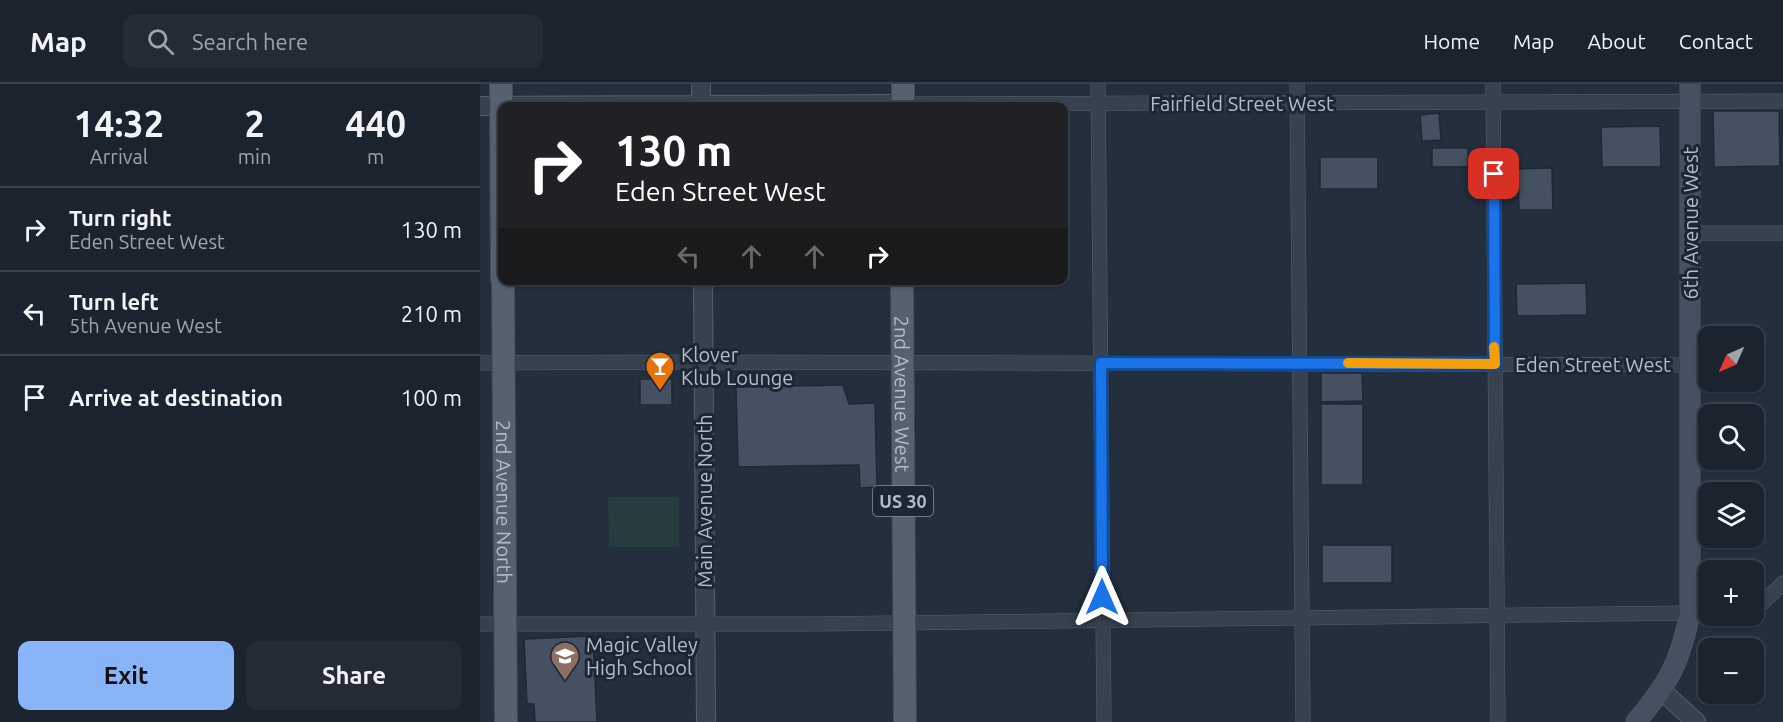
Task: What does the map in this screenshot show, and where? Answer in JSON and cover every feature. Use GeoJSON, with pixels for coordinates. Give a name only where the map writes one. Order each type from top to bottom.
{"type":"FeatureCollection","features":[{"type":"Feature","properties":{"kind":"main road","name":"6th Avenue West"},"geometry":{"type":"LineString","coordinates":[[1636,722],[1662,691],[1674,669],[1685,642],[1690,613],[1690,93]]}},
{"type":"Feature","properties":{"kind":"main road","name":"2nd Avenue North"},"geometry":{"type":"LineString","coordinates":[[494,99],[498,190]]}},
{"type":"Feature","properties":{"kind":"main road","name":"2nd Avenue North"},"geometry":{"type":"LineString","coordinates":[[502,285],[506,722]]}},
{"type":"Feature","properties":{"kind":"main road","name":"2nd Avenue West"},"geometry":{"type":"LineString","coordinates":[[902,285],[905,722]]}},
{"type":"Feature","properties":{"kind":"street"},"geometry":{"type":"LineString","coordinates":[[701,84],[701,102]]}},
{"type":"Feature","properties":{"kind":"street"},"geometry":{"type":"LineString","coordinates":[[1098,84],[1104,722]]}},
{"type":"Feature","properties":{"kind":"street"},"geometry":{"type":"LineString","coordinates":[[1297,84],[1303,722]]}},
{"type":"Feature","properties":{"kind":"street"},"geometry":{"type":"LineString","coordinates":[[1494,84],[1498,722]]}},
{"type":"Feature","properties":{"kind":"street","name":"Fairfield Street West"},"geometry":{"type":"LineString","coordinates":[[1068,103],[1494,102],[1690,93],[1783,101]]}},
{"type":"Feature","properties":{"kind":"street","name":"Fairfield Street West"},"geometry":{"type":"LineString","coordinates":[[802,102],[903,98],[1033,102]]}},
{"type":"Feature","properties":{"kind":"street","name":"Fairfield Street West"},"geometry":{"type":"LineString","coordinates":[[494,99],[583,102]]}},
{"type":"Feature","properties":{"kind":"street"},"geometry":{"type":"LineString","coordinates":[[1690,233],[1783,232]]}},
{"type":"Feature","properties":{"kind":"street","name":"Main Avenue North"},"geometry":{"type":"LineString","coordinates":[[703,285],[706,722]]}},
{"type":"Feature","properties":{"kind":"street","name":"Eden Street West"},"geometry":{"type":"LineString","coordinates":[[480,363],[1690,364]]}},
{"type":"Feature","properties":{"kind":"street"},"geometry":{"type":"LineString","coordinates":[[1764,601],[1783,583]]}},
{"type":"Feature","properties":{"kind":"street"},"geometry":{"type":"LineString","coordinates":[[480,624],[903,623],[1698,614]]}},
{"type":"Feature","properties":{"kind":"street"},"geometry":{"type":"LineString","coordinates":[[1662,691],[1696,722]]}},
{"type":"Feature","properties":{"kind":"green space"},"geometry":{"type":"Polygon","coordinates":[[[608,497],[679,497],[679,547],[609,547],[608,497]]]}},
{"type":"Feature","properties":{"kind":"building"},"geometry":{"type":"Polygon","coordinates":[[[1713,111],[1779,111],[1780,166],[1714,167],[1713,111]]]}},
{"type":"Feature","properties":{"kind":"building"},"geometry":{"type":"Polygon","coordinates":[[[1439,113],[1441,140],[1422,141],[1420,115],[1439,113]]]}},
{"type":"Feature","properties":{"kind":"building"},"geometry":{"type":"Polygon","coordinates":[[[1660,126],[1661,167],[1602,167],[1601,127],[1660,126]]]}},
{"type":"Feature","properties":{"kind":"building"},"geometry":{"type":"Polygon","coordinates":[[[1432,148],[1468,148],[1468,167],[1432,167],[1432,148]]]}},
{"type":"Feature","properties":{"kind":"building"},"geometry":{"type":"Polygon","coordinates":[[[1320,157],[1378,157],[1378,189],[1320,189],[1320,157]]]}},
{"type":"Feature","properties":{"kind":"building"},"geometry":{"type":"Polygon","coordinates":[[[1552,168],[1553,210],[1519,210],[1518,169],[1552,168]]]}},
{"type":"Feature","properties":{"kind":"building"},"geometry":{"type":"Polygon","coordinates":[[[1586,283],[1587,315],[1517,316],[1516,284],[1586,283]]]}},
{"type":"Feature","properties":{"kind":"building"},"geometry":{"type":"Polygon","coordinates":[[[1321,373],[1362,373],[1363,401],[1321,402],[1321,373]]]}},
{"type":"Feature","properties":{"kind":"building"},"geometry":{"type":"Polygon","coordinates":[[[640,379],[672,379],[672,405],[640,405],[640,379]]]}},
{"type":"Feature","properties":{"kind":"building"},"geometry":{"type":"Polygon","coordinates":[[[843,385],[849,404],[875,403],[877,487],[860,488],[859,465],[738,467],[736,387],[843,385]]]}},
{"type":"Feature","properties":{"kind":"building"},"geometry":{"type":"Polygon","coordinates":[[[1321,404],[1363,404],[1363,485],[1321,485],[1321,404]]]}},
{"type":"Feature","properties":{"kind":"building"},"geometry":{"type":"Polygon","coordinates":[[[1322,545],[1392,545],[1392,583],[1322,583],[1322,545]]]}},
{"type":"Feature","properties":{"kind":"building"},"geometry":{"type":"Polygon","coordinates":[[[593,636],[597,722],[535,722],[534,704],[527,704],[524,639],[593,636]]]}},
{"type":"Feature","properties":{"kind":"slow traffic"},"geometry":{"type":"LineString","coordinates":[[1348,363],[1495,364],[1494,347]]}},
{"type":"Feature","properties":{"kind":"place","name":"Klover Klub Lounge"},"geometry":{"type":"Point","coordinates":[660,392]}},
{"type":"Feature","properties":{"kind":"place","name":"Magic Valley High School"},"geometry":{"type":"Point","coordinates":[565,682]}},
{"type":"Feature","properties":{"kind":"route"},"geometry":{"type":"LineString","coordinates":[[1102,597],[1101,363],[1495,364],[1494,174]]}}]}
